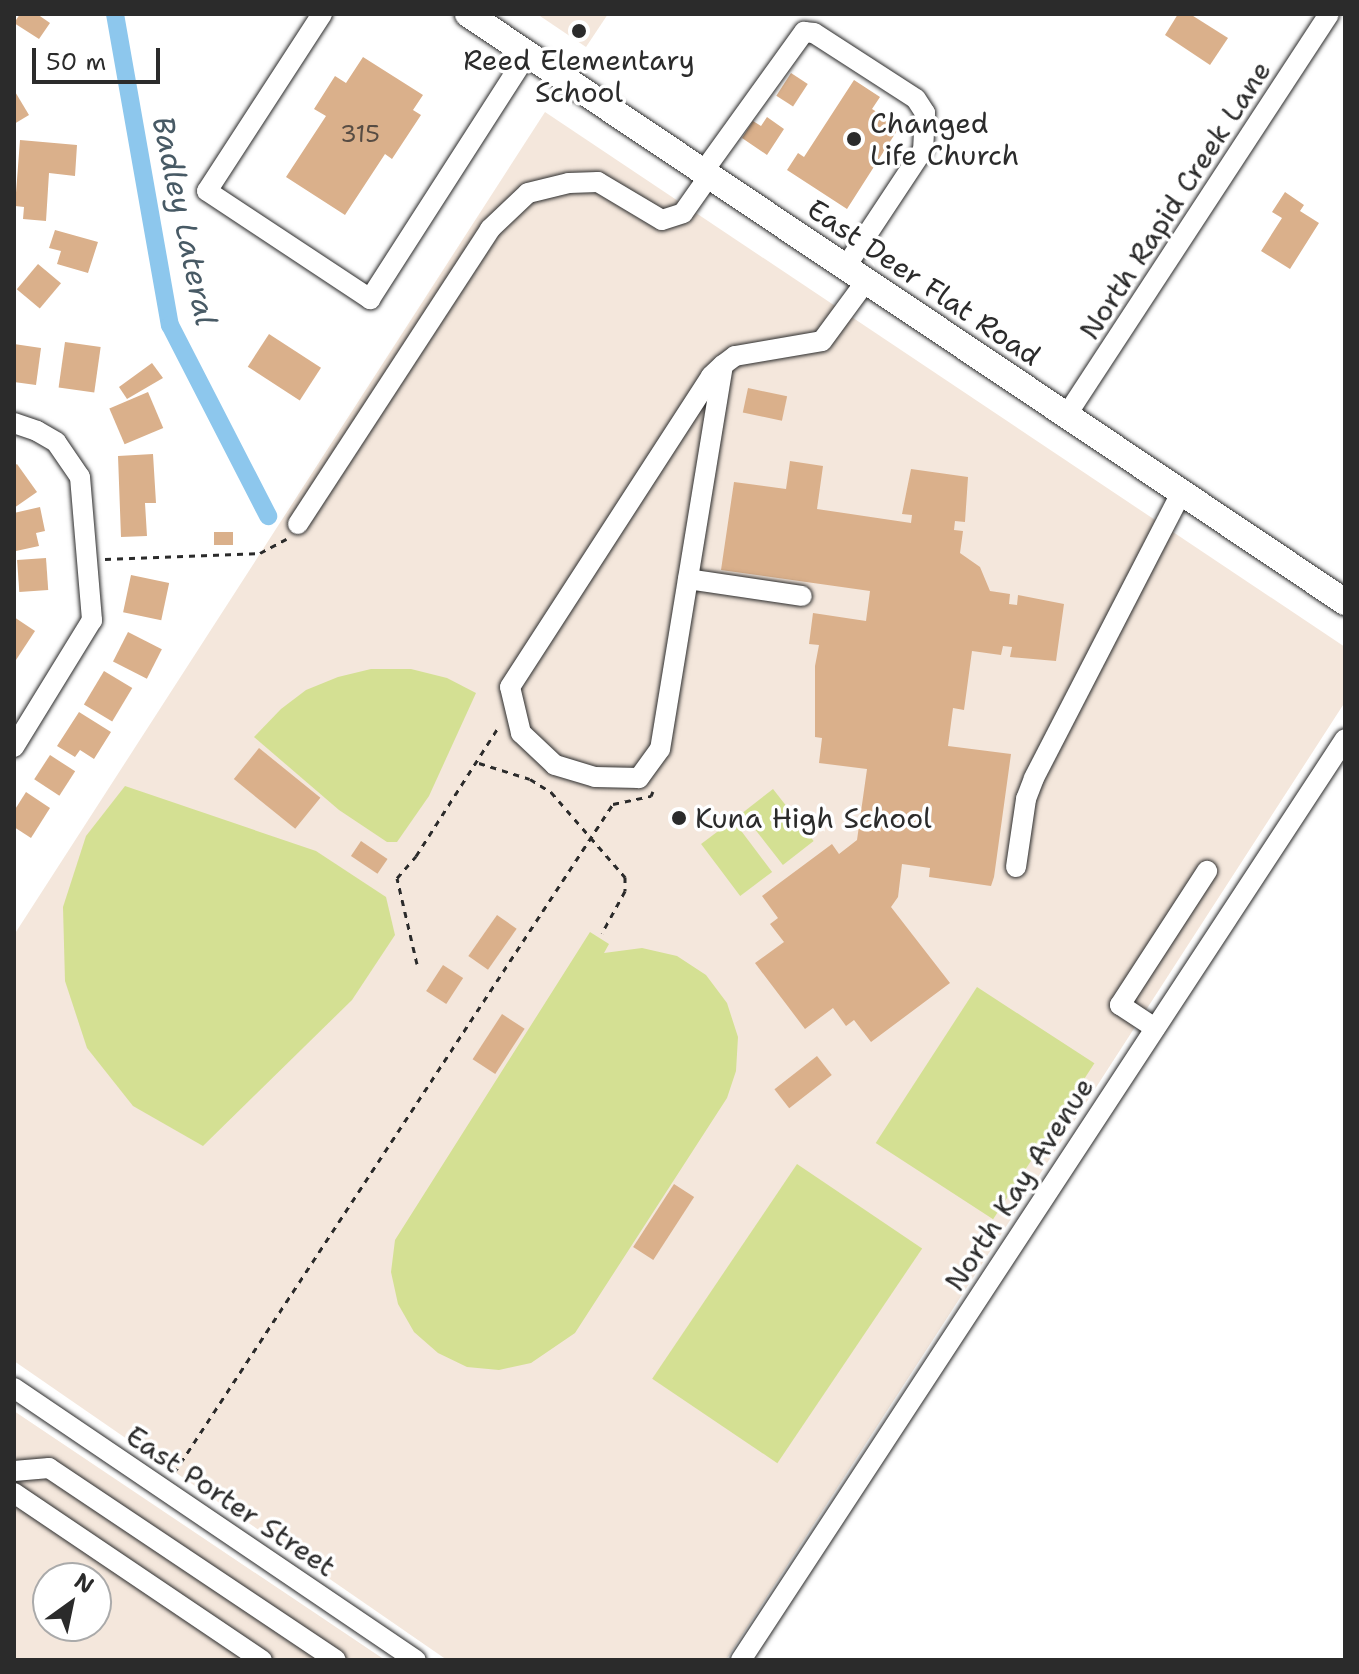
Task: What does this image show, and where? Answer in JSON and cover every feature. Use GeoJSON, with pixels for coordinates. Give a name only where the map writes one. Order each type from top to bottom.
{"type":"FeatureCollection","features":[{"type":"Feature","properties":{"kind":"main road","name":"East Deer Flat Road"},"geometry":{"type":"LineString","coordinates":[[468,14],[1345,602]]}},
{"type":"Feature","properties":{"kind":"street"},"geometry":{"type":"LineString","coordinates":[[322,14],[207,191],[370,299],[527,54]]}},
{"type":"Feature","properties":{"kind":"street","name":"North Rapid Creek Lane"},"geometry":{"type":"LineString","coordinates":[[1066,416],[1329,14]]}},
{"type":"Feature","properties":{"kind":"street"},"geometry":{"type":"LineString","coordinates":[[295,529],[490,229],[528,193],[569,183],[598,182],[662,220],[683,213],[706,174],[804,32],[814,33],[916,99],[925,113],[923,150],[822,341],[735,356],[723,365],[711,376],[510,687],[521,733],[555,765],[595,777],[639,778],[660,749],[723,365]]}},
{"type":"Feature","properties":{"kind":"street"},"geometry":{"type":"LineString","coordinates":[[14,423],[37,431],[67,453],[80,477],[92,620],[14,747]]}},
{"type":"Feature","properties":{"kind":"street"},"geometry":{"type":"LineString","coordinates":[[1016,867],[1026,799],[1034,778],[1181,493]]}},
{"type":"Feature","properties":{"kind":"street"},"geometry":{"type":"LineString","coordinates":[[688,579],[802,596]]}},
{"type":"Feature","properties":{"kind":"street","name":"North Kay Avenue"},"geometry":{"type":"LineString","coordinates":[[741,1660],[1345,739]]}},
{"type":"Feature","properties":{"kind":"street"},"geometry":{"type":"LineString","coordinates":[[1155,1028],[1120,1005],[1207,871]]}},
{"type":"Feature","properties":{"kind":"street","name":"East Porter Street"},"geometry":{"type":"LineString","coordinates":[[14,1388],[416,1660]]}},
{"type":"Feature","properties":{"kind":"street"},"geometry":{"type":"LineString","coordinates":[[14,1471],[49,1468],[336,1660]]}},
{"type":"Feature","properties":{"kind":"street"},"geometry":{"type":"LineString","coordinates":[[14,1493],[262,1660]]}},
{"type":"Feature","properties":{"kind":"path"},"geometry":{"type":"LineString","coordinates":[[104,559],[260,553],[295,529]]}},
{"type":"Feature","properties":{"kind":"path"},"geometry":{"type":"LineString","coordinates":[[417,964],[397,878],[416,856],[479,763],[502,719]]}},
{"type":"Feature","properties":{"kind":"path"},"geometry":{"type":"LineString","coordinates":[[479,763],[530,779],[551,792],[625,877],[625,891],[602,933]]}},
{"type":"Feature","properties":{"kind":"path"},"geometry":{"type":"LineString","coordinates":[[174,1473],[613,804],[651,796],[656,786]]}},
{"type":"Feature","properties":{"kind":"path"},"geometry":{"type":"LineString","coordinates":[[1043,1142],[1056,1150]]}},
{"type":"Feature","properties":{"kind":"shaded area","name":"Reed Elementary School"},"geometry":{"type":"Polygon","coordinates":[[[537,14],[608,14],[586,47],[537,14]]]}},
{"type":"Feature","properties":{"kind":"shaded area","name":"Kuna High School"},"geometry":{"type":"Polygon","coordinates":[[[545,112],[1345,647],[1345,702],[726,1660],[447,1660],[14,1361],[14,935],[545,112]]]}},
{"type":"Feature","properties":{"kind":"shaded area"},"geometry":{"type":"Polygon","coordinates":[[[14,1411],[385,1660],[14,1660],[14,1411]]]}},
{"type":"Feature","properties":{"kind":"green space"},"geometry":{"type":"Polygon","coordinates":[[[371,669],[411,669],[447,678],[476,693],[429,796],[397,842],[387,842],[339,810],[254,737],[281,709],[306,690],[338,677],[371,669]]]}},
{"type":"Feature","properties":{"kind":"green space"},"geometry":{"type":"Polygon","coordinates":[[[125,786],[316,851],[386,897],[395,935],[352,1000],[203,1146],[133,1106],[87,1048],[65,981],[63,907],[86,836],[125,786]]]}},
{"type":"Feature","properties":{"kind":"green space"},"geometry":{"type":"Polygon","coordinates":[[[773,789],[814,841],[783,865],[742,813],[773,789]]]}},
{"type":"Feature","properties":{"kind":"green space"},"geometry":{"type":"Polygon","coordinates":[[[733,820],[772,872],[740,896],[701,844],[733,820]]]}},
{"type":"Feature","properties":{"kind":"green space"},"geometry":{"type":"Polygon","coordinates":[[[590,932],[609,944],[604,953],[642,948],[677,956],[706,975],[727,1003],[738,1037],[736,1071],[727,1098],[575,1333],[531,1363],[499,1370],[467,1367],[438,1353],[414,1332],[398,1304],[391,1272],[395,1240],[590,932]]]}},
{"type":"Feature","properties":{"kind":"green space"},"geometry":{"type":"Polygon","coordinates":[[[977,987],[1094,1063],[993,1219],[876,1143],[977,987]]]}},
{"type":"Feature","properties":{"kind":"green space"},"geometry":{"type":"Polygon","coordinates":[[[797,1164],[922,1248],[777,1463],[652,1379],[797,1164]]]}},
{"type":"Feature","properties":{"kind":"building"},"geometry":{"type":"Polygon","coordinates":[[[20,14],[37,14],[50,23],[39,39],[14,23],[20,14]]]}},
{"type":"Feature","properties":{"kind":"building"},"geometry":{"type":"Polygon","coordinates":[[[1178,14],[1190,14],[1228,38],[1210,65],[1165,35],[1178,14]]]}},
{"type":"Feature","properties":{"kind":"building"},"geometry":{"type":"Polygon","coordinates":[[[363,57],[423,95],[413,110],[421,115],[392,159],[385,154],[345,215],[286,177],[326,116],[314,109],[335,76],[346,83],[363,57]]]}},
{"type":"Feature","properties":{"kind":"building"},"geometry":{"type":"Polygon","coordinates":[[[791,73],[808,84],[793,107],[776,96],[791,73]]]}},
{"type":"Feature","properties":{"kind":"building","name":"Changed Life Church"},"geometry":{"type":"Polygon","coordinates":[[[854,80],[880,97],[872,109],[900,126],[847,209],[787,170],[798,153],[804,157],[854,80]]]}},
{"type":"Feature","properties":{"kind":"building"},"geometry":{"type":"Polygon","coordinates":[[[14,90],[29,115],[14,124],[14,90]]]}},
{"type":"Feature","properties":{"kind":"building"},"geometry":{"type":"Polygon","coordinates":[[[767,117],[784,129],[767,155],[742,138],[753,121],[761,126],[767,117]]]}},
{"type":"Feature","properties":{"kind":"building"},"geometry":{"type":"Polygon","coordinates":[[[20,140],[77,145],[75,176],[49,173],[46,221],[23,219],[24,207],[15,206],[20,140]]]}},
{"type":"Feature","properties":{"kind":"building"},"geometry":{"type":"Polygon","coordinates":[[[1285,192],[1304,205],[1300,211],[1319,223],[1290,269],[1261,251],[1282,218],[1272,212],[1285,192]]]}},
{"type":"Feature","properties":{"kind":"building"},"geometry":{"type":"Polygon","coordinates":[[[55,230],[98,242],[88,273],[57,264],[61,251],[49,248],[55,230]]]}},
{"type":"Feature","properties":{"kind":"building"},"geometry":{"type":"Polygon","coordinates":[[[38,264],[61,283],[40,309],[17,289],[38,264]]]}},
{"type":"Feature","properties":{"kind":"building"},"geometry":{"type":"Polygon","coordinates":[[[269,334],[321,368],[300,400],[248,367],[269,334]]]}},
{"type":"Feature","properties":{"kind":"building"},"geometry":{"type":"Polygon","coordinates":[[[65,342],[101,347],[94,393],[59,388],[65,342]]]}},
{"type":"Feature","properties":{"kind":"building"},"geometry":{"type":"Polygon","coordinates":[[[14,344],[41,348],[36,385],[14,382],[14,344]]]}},
{"type":"Feature","properties":{"kind":"building"},"geometry":{"type":"Polygon","coordinates":[[[152,363],[163,378],[127,399],[119,387],[152,363]]]}},
{"type":"Feature","properties":{"kind":"building"},"geometry":{"type":"Polygon","coordinates":[[[748,388],[787,396],[782,421],[743,412],[748,388]]]}},
{"type":"Feature","properties":{"kind":"building"},"geometry":{"type":"Polygon","coordinates":[[[148,392],[163,428],[125,444],[109,408],[148,392]]]}},
{"type":"Feature","properties":{"kind":"building"},"geometry":{"type":"Polygon","coordinates":[[[153,454],[156,503],[145,503],[147,536],[121,537],[118,456],[153,454]]]}},
{"type":"Feature","properties":{"kind":"building"},"geometry":{"type":"Polygon","coordinates":[[[790,461],[823,466],[817,509],[911,523],[912,515],[902,514],[911,469],[968,477],[965,522],[955,521],[954,530],[963,531],[960,553],[980,567],[990,591],[1010,594],[1009,604],[1017,605],[1018,595],[1064,604],[1056,661],[1010,657],[1012,647],[1003,646],[1001,655],[972,651],[964,710],[953,708],[948,746],[1011,754],[994,877],[991,886],[929,877],[930,868],[902,864],[898,897],[891,907],[950,983],[871,1042],[854,1020],[846,1026],[833,1008],[805,1029],[755,963],[784,942],[770,924],[778,918],[762,896],[832,844],[839,854],[857,840],[867,769],[819,763],[822,738],[815,737],[815,666],[819,645],[809,644],[813,613],[866,621],[870,591],[721,570],[734,482],[786,489],[790,461]]]}},
{"type":"Feature","properties":{"kind":"building"},"geometry":{"type":"Polygon","coordinates":[[[17,464],[37,492],[14,508],[14,466],[17,464]]]}},
{"type":"Feature","properties":{"kind":"building"},"geometry":{"type":"Polygon","coordinates":[[[40,507],[45,531],[36,533],[39,546],[16,551],[14,513],[40,507]]]}},
{"type":"Feature","properties":{"kind":"building"},"geometry":{"type":"Polygon","coordinates":[[[214,532],[233,532],[233,545],[214,545],[214,532]]]}},
{"type":"Feature","properties":{"kind":"building"},"geometry":{"type":"Polygon","coordinates":[[[46,558],[48,590],[19,592],[17,560],[46,558]]]}},
{"type":"Feature","properties":{"kind":"building"},"geometry":{"type":"Polygon","coordinates":[[[131,575],[169,583],[161,620],[123,612],[131,575]]]}},
{"type":"Feature","properties":{"kind":"building"},"geometry":{"type":"Polygon","coordinates":[[[14,617],[35,631],[16,660],[14,658],[14,617]]]}},
{"type":"Feature","properties":{"kind":"building"},"geometry":{"type":"Polygon","coordinates":[[[128,632],[162,649],[147,679],[113,661],[128,632]]]}},
{"type":"Feature","properties":{"kind":"building"},"geometry":{"type":"Polygon","coordinates":[[[104,671],[132,688],[112,721],[84,704],[104,671]]]}},
{"type":"Feature","properties":{"kind":"building"},"geometry":{"type":"Polygon","coordinates":[[[79,712],[111,732],[94,759],[80,750],[75,757],[57,746],[79,712]]]}},
{"type":"Feature","properties":{"kind":"building"},"geometry":{"type":"Polygon","coordinates":[[[259,748],[320,798],[295,829],[234,779],[259,748]]]}},
{"type":"Feature","properties":{"kind":"building"},"geometry":{"type":"Polygon","coordinates":[[[50,755],[75,771],[59,796],[34,779],[50,755]]]}},
{"type":"Feature","properties":{"kind":"building"},"geometry":{"type":"Polygon","coordinates":[[[26,792],[50,808],[31,838],[14,827],[14,811],[26,792]]]}},
{"type":"Feature","properties":{"kind":"building"},"geometry":{"type":"Polygon","coordinates":[[[361,841],[388,859],[377,874],[351,856],[361,841]]]}},
{"type":"Feature","properties":{"kind":"building"},"geometry":{"type":"Polygon","coordinates":[[[497,915],[517,929],[488,970],[468,956],[497,915]]]}},
{"type":"Feature","properties":{"kind":"building"},"geometry":{"type":"Polygon","coordinates":[[[443,965],[463,978],[446,1004],[426,991],[443,965]]]}},
{"type":"Feature","properties":{"kind":"building"},"geometry":{"type":"Polygon","coordinates":[[[502,1014],[525,1029],[495,1074],[473,1059],[502,1014]]]}},
{"type":"Feature","properties":{"kind":"building"},"geometry":{"type":"Polygon","coordinates":[[[817,1056],[832,1075],[789,1108],[774,1089],[817,1056]]]}},
{"type":"Feature","properties":{"kind":"building"},"geometry":{"type":"Polygon","coordinates":[[[674,1184],[694,1197],[653,1260],[633,1247],[674,1184]]]}},
{"type":"Feature","properties":{"kind":"waterway","name":"Badley Lateral"},"geometry":{"type":"LineString","coordinates":[[115,14],[170,325],[268,516]]}},
{"type":"Feature","properties":{"kind":"place","name":"Reed Elementary School"},"geometry":{"type":"Point","coordinates":[579,31]}},
{"type":"Feature","properties":{"kind":"place","name":"Changed Life Church"},"geometry":{"type":"Point","coordinates":[854,139]}},
{"type":"Feature","properties":{"kind":"place","name":"Kuna High School"},"geometry":{"type":"Point","coordinates":[679,818]}}]}
